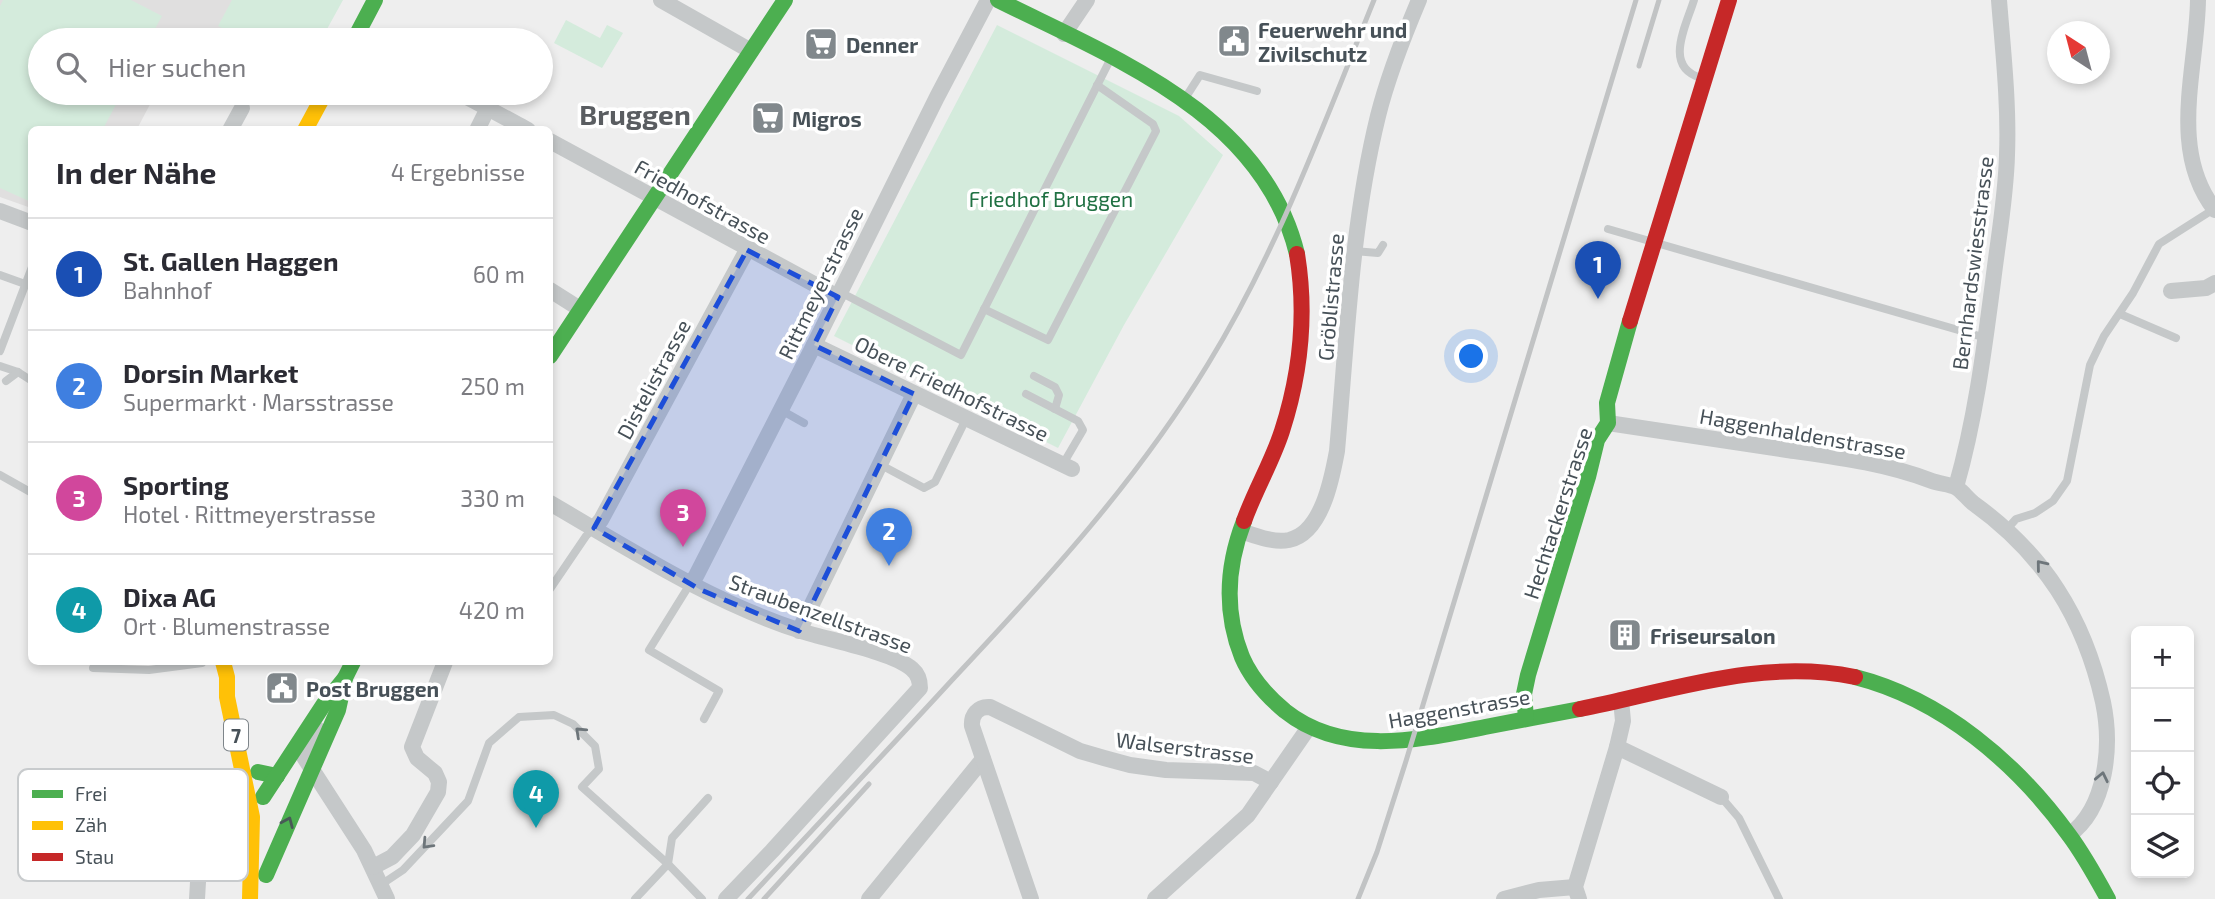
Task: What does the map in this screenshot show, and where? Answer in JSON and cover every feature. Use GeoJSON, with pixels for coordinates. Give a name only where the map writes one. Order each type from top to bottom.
{"type":"FeatureCollection","features":[{"type":"Feature","properties":{"kind":"street"},"geometry":{"type":"LineString","coordinates":[[363,28],[375,0]]}},
{"type":"Feature","properties":{"kind":"street"},"geometry":{"type":"LineString","coordinates":[[661,0],[751,51]]}},
{"type":"Feature","properties":{"kind":"street"},"geometry":{"type":"LineString","coordinates":[[553,351],[785,0]]}},
{"type":"Feature","properties":{"kind":"street","name":"Rittmeyerstrasse"},"geometry":{"type":"LineString","coordinates":[[690,584],[814,345],[930,109],[988,0]]}},
{"type":"Feature","properties":{"kind":"street","name":"Haggenstrasse"},"geometry":{"type":"LineString","coordinates":[[998,0],[1159,83],[1216,125],[1246,154],[1273,194],[1292,234],[1303,290],[1303,345],[1282,430],[1241,531],[1233,560],[1228,597],[1229,616],[1238,648],[1253,677],[1266,694],[1293,718],[1335,737],[1388,743],[1424,740],[1702,681],[1769,671],[1805,671],[1878,683],[1926,705],[1969,733],[2031,789],[2069,835],[2108,899]]}},
{"type":"Feature","properties":{"kind":"street"},"geometry":{"type":"LineString","coordinates":[[1064,34],[1087,0]]}},
{"type":"Feature","properties":{"kind":"street","name":"Gröblistrasse"},"geometry":{"type":"LineString","coordinates":[[1241,531],[1276,541],[1291,539],[1308,529],[1322,506],[1337,451],[1354,251],[1378,116],[1419,0]]}},
{"type":"Feature","properties":{"kind":"street","name":"Hechtackerstrasse"},"geometry":{"type":"LineString","coordinates":[[1526,718],[1526,684],[1597,440],[1608,423],[1608,397],[1729,0]]}},
{"type":"Feature","properties":{"kind":"street","name":"Bernhardswiesstrasse"},"geometry":{"type":"LineString","coordinates":[[1956,487],[1965,454],[1986,338],[2003,205],[2007,154],[1999,0]]}},
{"type":"Feature","properties":{"kind":"street"},"geometry":{"type":"LineString","coordinates":[[2214,209],[2197,177],[2189,144],[2189,119],[2197,4],[2215,7]]}},
{"type":"Feature","properties":{"kind":"street"},"geometry":{"type":"LineString","coordinates":[[307,126],[319,105]]}},
{"type":"Feature","properties":{"kind":"street"},"geometry":{"type":"LineString","coordinates":[[479,105],[520,126]]}},
{"type":"Feature","properties":{"kind":"street"},"geometry":{"type":"LineString","coordinates":[[232,126],[242,108]]}},
{"type":"Feature","properties":{"kind":"street"},"geometry":{"type":"LineString","coordinates":[[479,126],[487,110]]}},
{"type":"Feature","properties":{"kind":"street","name":"Friedhofstrasse"},"geometry":{"type":"LineString","coordinates":[[553,143],[747,250],[839,295]]}},
{"type":"Feature","properties":{"kind":"street"},"geometry":{"type":"LineString","coordinates":[[0,211],[28,222]]}},
{"type":"Feature","properties":{"kind":"street","name":"Distelistrasse"},"geometry":{"type":"LineString","coordinates":[[594,528],[604,515],[747,250]]}},
{"type":"Feature","properties":{"kind":"street"},"geometry":{"type":"LineString","coordinates":[[2171,291],[2206,288],[2215,283]]}},
{"type":"Feature","properties":{"kind":"street"},"geometry":{"type":"LineString","coordinates":[[553,292],[580,309]]}},
{"type":"Feature","properties":{"kind":"street","name":"Obere Friedhofstrasse"},"geometry":{"type":"LineString","coordinates":[[814,345],[1068,467]]}},
{"type":"Feature","properties":{"kind":"street"},"geometry":{"type":"LineString","coordinates":[[799,631],[914,394]]}},
{"type":"Feature","properties":{"kind":"street","name":"Haggenhaldenstrasse"},"geometry":{"type":"LineString","coordinates":[[1608,423],[1873,463],[1956,487],[2007,529],[2040,564],[2070,609],[2093,663],[2104,707],[2106,743],[2099,789],[2091,812],[2069,835]]}},
{"type":"Feature","properties":{"kind":"street","name":"Straubenzellstrasse"},"geometry":{"type":"LineString","coordinates":[[553,505],[690,584],[799,631],[898,659],[914,670],[920,680],[920,688],[726,899]]}},
{"type":"Feature","properties":{"kind":"street"},"geometry":{"type":"LineString","coordinates":[[248,798],[278,776],[352,665]]}},
{"type":"Feature","properties":{"kind":"street"},"geometry":{"type":"LineString","coordinates":[[373,866],[392,857],[413,835],[438,792],[439,782],[435,773],[417,758],[412,747],[444,665]]}},
{"type":"Feature","properties":{"kind":"street","name":"7"},"geometry":{"type":"LineString","coordinates":[[225,669],[236,695],[258,772],[252,817],[250,899]]}},
{"type":"Feature","properties":{"kind":"street","name":"7"},"geometry":{"type":"LineString","coordinates":[[225,669],[227,697],[245,769]]}},
{"type":"Feature","properties":{"kind":"street"},"geometry":{"type":"LineString","coordinates":[[266,876],[338,710],[345,678]]}},
{"type":"Feature","properties":{"kind":"street"},"geometry":{"type":"LineString","coordinates":[[1504,899],[1539,890],[1577,893],[1623,721],[1621,700]]}},
{"type":"Feature","properties":{"kind":"street"},"geometry":{"type":"LineString","coordinates":[[324,704],[323,716],[304,757],[373,866],[384,892]]}},
{"type":"Feature","properties":{"kind":"street","name":"Walserstrasse"},"geometry":{"type":"LineString","coordinates":[[983,758],[972,726],[972,717],[979,709],[990,707],[1080,751],[1117,762],[1166,770],[1254,773],[1271,782]]}},
{"type":"Feature","properties":{"kind":"street"},"geometry":{"type":"LineString","coordinates":[[1155,899],[1248,815],[1309,727]]}},
{"type":"Feature","properties":{"kind":"street"},"geometry":{"type":"LineString","coordinates":[[1617,747],[1721,797]]}},
{"type":"Feature","properties":{"kind":"street"},"geometry":{"type":"LineString","coordinates":[[869,899],[983,758]]}},
{"type":"Feature","properties":{"kind":"street"},"geometry":{"type":"LineString","coordinates":[[983,758],[1031,899]]}},
{"type":"Feature","properties":{"kind":"street"},"geometry":{"type":"LineString","coordinates":[[258,772],[278,776]]}},
{"type":"Feature","properties":{"kind":"street","name":"7"},"geometry":{"type":"LineString","coordinates":[[248,778],[266,824],[264,899]]}},
{"type":"Feature","properties":{"kind":"street"},"geometry":{"type":"LineString","coordinates":[[197,899],[198,881]]}},
{"type":"Feature","properties":{"kind":"lane"},"geometry":{"type":"LineString","coordinates":[[1694,0],[1680,58],[1687,72],[1704,78]]}},
{"type":"Feature","properties":{"kind":"lane"},"geometry":{"type":"LineString","coordinates":[[839,295],[961,355],[1111,57]]}},
{"type":"Feature","properties":{"kind":"lane"},"geometry":{"type":"LineString","coordinates":[[1184,100],[1200,75],[1256,91]]}},
{"type":"Feature","properties":{"kind":"lane"},"geometry":{"type":"LineString","coordinates":[[984,309],[1048,340],[1156,131],[1153,124],[1097,85]]}},
{"type":"Feature","properties":{"kind":"lane"},"geometry":{"type":"LineString","coordinates":[[2007,529],[2016,519],[2035,513],[2053,501],[2067,481],[2090,365],[2104,336],[2120,314],[2160,244],[2214,209]]}},
{"type":"Feature","properties":{"kind":"lane"},"geometry":{"type":"LineString","coordinates":[[1608,229],[1986,338]]}},
{"type":"Feature","properties":{"kind":"lane"},"geometry":{"type":"LineString","coordinates":[[1354,251],[1378,253],[1383,245]]}},
{"type":"Feature","properties":{"kind":"lane"},"geometry":{"type":"LineString","coordinates":[[0,275],[25,284]]}},
{"type":"Feature","properties":{"kind":"lane"},"geometry":{"type":"LineString","coordinates":[[0,351],[28,277]]}},
{"type":"Feature","properties":{"kind":"lane"},"geometry":{"type":"LineString","coordinates":[[2120,314],[2176,338]]}},
{"type":"Feature","properties":{"kind":"lane"},"geometry":{"type":"LineString","coordinates":[[0,366],[28,378]]}},
{"type":"Feature","properties":{"kind":"lane"},"geometry":{"type":"LineString","coordinates":[[6,381],[18,372]]}},
{"type":"Feature","properties":{"kind":"lane"},"geometry":{"type":"LineString","coordinates":[[1034,376],[1055,387],[1059,395],[1055,409]]}},
{"type":"Feature","properties":{"kind":"lane"},"geometry":{"type":"LineString","coordinates":[[1026,394],[1078,421],[1083,430],[1068,467]]}},
{"type":"Feature","properties":{"kind":"lane"},"geometry":{"type":"LineString","coordinates":[[781,410],[804,423]]}},
{"type":"Feature","properties":{"kind":"lane"},"geometry":{"type":"LineString","coordinates":[[881,465],[924,488],[929,486],[935,482],[966,419]]}},
{"type":"Feature","properties":{"kind":"lane"},"geometry":{"type":"LineString","coordinates":[[0,475],[28,490]]}},
{"type":"Feature","properties":{"kind":"lane"},"geometry":{"type":"LineString","coordinates":[[553,585],[594,528]]}},
{"type":"Feature","properties":{"kind":"lane"},"geometry":{"type":"LineString","coordinates":[[690,584],[649,650],[719,691],[704,719]]}},
{"type":"Feature","properties":{"kind":"lane"},"geometry":{"type":"LineString","coordinates":[[93,668],[149,670],[187,665]]}},
{"type":"Feature","properties":{"kind":"lane"},"geometry":{"type":"LineString","coordinates":[[384,892],[468,801],[489,743],[519,717],[554,715],[573,724],[595,746],[599,769],[582,787],[668,864],[702,899]]}},
{"type":"Feature","properties":{"kind":"lane"},"geometry":{"type":"LineString","coordinates":[[1721,797],[1739,818],[1779,899]]}},
{"type":"Feature","properties":{"kind":"lane"},"geometry":{"type":"LineString","coordinates":[[635,899],[668,864],[672,838],[708,798]]}},
{"type":"Feature","properties":{"kind":"highlighted area"},"geometry":{"type":"Polygon","coordinates":[[[747,250],[838,297],[814,345],[914,394],[799,631],[701,590],[594,528],[747,250]]]}},
{"type":"Feature","properties":{"kind":"shaded area"},"geometry":{"type":"Polygon","coordinates":[[[0,0],[342,0],[274,28],[28,28],[28,105],[150,105],[139,126],[28,126],[28,207],[0,197],[0,0]]]}},
{"type":"Feature","properties":{"kind":"green space"},"geometry":{"type":"Polygon","coordinates":[[[3,0],[131,0],[162,16],[156,28],[28,28],[28,105],[116,105],[105,126],[28,126],[28,201],[0,188],[0,6],[3,0]]]}},
{"type":"Feature","properties":{"kind":"green space"},"geometry":{"type":"Polygon","coordinates":[[[232,0],[343,0],[328,28],[218,26],[232,0]]]}},
{"type":"Feature","properties":{"kind":"green space"},"geometry":{"type":"Polygon","coordinates":[[[566,20],[600,38],[607,25],[623,33],[602,68],[554,43],[566,20]]]}},
{"type":"Feature","properties":{"kind":"green space","name":"Friedhof Bruggen"},"geometry":{"type":"Polygon","coordinates":[[[997,25],[1179,116],[1223,155],[1124,325],[1058,448],[834,336],[997,25]]]}},
{"type":"Feature","properties":{"kind":"railway"},"geometry":{"type":"LineString","coordinates":[[748,899],[1056,567],[1151,449],[1208,364],[1256,276],[1318,139],[1374,0]]}},
{"type":"Feature","properties":{"kind":"railway"},"geometry":{"type":"LineString","coordinates":[[1358,899],[1377,852],[1406,761],[1636,0]]}},
{"type":"Feature","properties":{"kind":"railway"},"geometry":{"type":"LineString","coordinates":[[1639,66],[1659,0]]}},
{"type":"Feature","properties":{"kind":"railway"},"geometry":{"type":"LineString","coordinates":[[764,899],[869,784]]}},
{"type":"Feature","properties":{"kind":"traffic: fast"},"geometry":{"type":"LineString","coordinates":[[360,28],[375,0]]}},
{"type":"Feature","properties":{"kind":"traffic: fast"},"geometry":{"type":"LineString","coordinates":[[553,351],[785,0]]}},
{"type":"Feature","properties":{"kind":"traffic: fast"},"geometry":{"type":"LineString","coordinates":[[998,0],[1135,69],[1178,96],[1218,127],[1252,163],[1279,205],[1297,254]]}},
{"type":"Feature","properties":{"kind":"traffic: fast"},"geometry":{"type":"LineString","coordinates":[[1526,718],[1524,694],[1528,675],[1597,440],[1608,423],[1607,403],[1630,321]]}},
{"type":"Feature","properties":{"kind":"traffic: fast"},"geometry":{"type":"LineString","coordinates":[[1244,521],[1231,572],[1230,606],[1236,640],[1246,665],[1260,686],[1285,711],[1307,725],[1331,735],[1356,740],[1408,740],[1580,709]]}},
{"type":"Feature","properties":{"kind":"traffic: fast"},"geometry":{"type":"LineString","coordinates":[[263,797],[352,665]]}},
{"type":"Feature","properties":{"kind":"traffic: fast"},"geometry":{"type":"LineString","coordinates":[[1855,677],[1918,701],[1975,737],[2001,759],[2026,783],[2069,835],[2108,899]]}},
{"type":"Feature","properties":{"kind":"traffic: fast"},"geometry":{"type":"LineString","coordinates":[[266,875],[338,710],[345,678]]}},
{"type":"Feature","properties":{"kind":"traffic: fast"},"geometry":{"type":"LineString","coordinates":[[258,772],[277,776]]}},
{"type":"Feature","properties":{"kind":"traffic: slow"},"geometry":{"type":"LineString","coordinates":[[307,126],[319,105]]}},
{"type":"Feature","properties":{"kind":"traffic: slow"},"geometry":{"type":"LineString","coordinates":[[224,665],[227,697],[242,769]]}},
{"type":"Feature","properties":{"kind":"traffic: slow"},"geometry":{"type":"LineString","coordinates":[[248,798],[252,817],[250,899]]}},
{"type":"Feature","properties":{"kind":"traffic: jam"},"geometry":{"type":"LineString","coordinates":[[1630,321],[1729,0]]}},
{"type":"Feature","properties":{"kind":"traffic: jam"},"geometry":{"type":"LineString","coordinates":[[1244,521],[1278,442],[1294,387],[1302,321],[1297,254]]}},
{"type":"Feature","properties":{"kind":"traffic: jam"},"geometry":{"type":"LineString","coordinates":[[1580,709],[1750,674],[1785,671],[1855,677]]}},
{"type":"Feature","properties":{"kind":"place","name":"Feuerwehr und Zivilschutz"},"geometry":{"type":"Point","coordinates":[1234,41]}},
{"type":"Feature","properties":{"kind":"place","name":"Denner"},"geometry":{"type":"Point","coordinates":[821,44]}},
{"type":"Feature","properties":{"kind":"place","name":"Migros"},"geometry":{"type":"Point","coordinates":[768,118]}},
{"type":"Feature","properties":{"kind":"place","name":"St. Gallen Haggen"},"geometry":{"type":"Point","coordinates":[1598,299]}},
{"type":"Feature","properties":{"kind":"place","name":"Sporting"},"geometry":{"type":"Point","coordinates":[683,547]}},
{"type":"Feature","properties":{"kind":"place","name":"Dorsin Market"},"geometry":{"type":"Point","coordinates":[889,566]}},
{"type":"Feature","properties":{"kind":"place","name":"Friseursalon"},"geometry":{"type":"Point","coordinates":[1625,635]}},
{"type":"Feature","properties":{"kind":"place","name":"Post Bruggen"},"geometry":{"type":"Point","coordinates":[282,688]}},
{"type":"Feature","properties":{"kind":"place","name":"Dixa AG"},"geometry":{"type":"Point","coordinates":[536,828]}},
{"type":"Feature","properties":{"kind":"district","name":"Bruggen"},"geometry":{"type":"Point","coordinates":[635,114]}}]}
